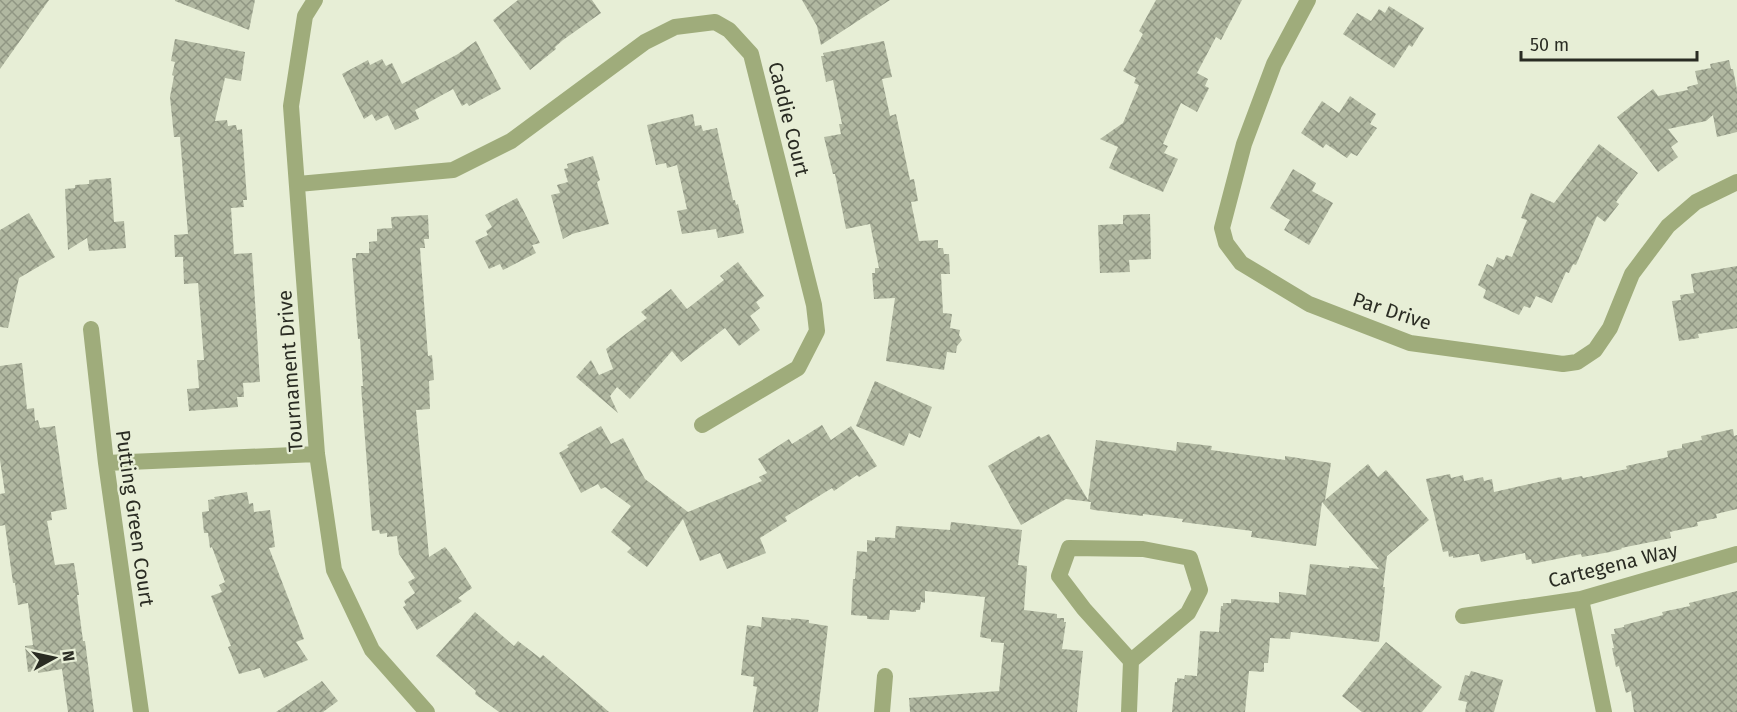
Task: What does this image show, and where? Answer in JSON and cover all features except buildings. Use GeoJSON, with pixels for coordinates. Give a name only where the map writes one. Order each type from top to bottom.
{"type":"FeatureCollection","features":[{"type":"Feature","properties":{"kind":"street","name":"Tournament Drive"},"geometry":{"type":"LineString","coordinates":[[315,0],[305,16],[291,106],[317,454],[334,570],[372,650],[427,712]]}},
{"type":"Feature","properties":{"kind":"street","name":"Par Drive"},"geometry":{"type":"LineString","coordinates":[[1308,0],[1274,64],[1244,144],[1222,228],[1226,243],[1241,263],[1309,304],[1410,343],[1563,364],[1577,362],[1595,350],[1610,328],[1632,274],[1668,226],[1696,202],[1737,182]]}},
{"type":"Feature","properties":{"kind":"street","name":"Caddie Court"},"geometry":{"type":"LineString","coordinates":[[297,184],[453,170],[511,141],[645,42],[675,27],[715,22],[729,30],[751,54],[814,305],[817,331],[798,368],[702,425]]}},
{"type":"Feature","properties":{"kind":"street","name":"Putting Green Court"},"geometry":{"type":"LineString","coordinates":[[91,329],[106,463],[141,712]]}},
{"type":"Feature","properties":{"kind":"street"},"geometry":{"type":"LineString","coordinates":[[106,463],[317,454]]}},
{"type":"Feature","properties":{"kind":"street"},"geometry":{"type":"LineString","coordinates":[[1129,712],[1131,661],[1084,609],[1059,576],[1069,548],[1143,549],[1190,558],[1200,590],[1188,613],[1131,661]]}},
{"type":"Feature","properties":{"kind":"street","name":"Cartegena Way"},"geometry":{"type":"LineString","coordinates":[[1463,616],[1581,599],[1737,554]]}},
{"type":"Feature","properties":{"kind":"street"},"geometry":{"type":"LineString","coordinates":[[1581,599],[1604,712]]}},
{"type":"Feature","properties":{"kind":"street"},"geometry":{"type":"LineString","coordinates":[[882,712],[885,676]]}}]}
